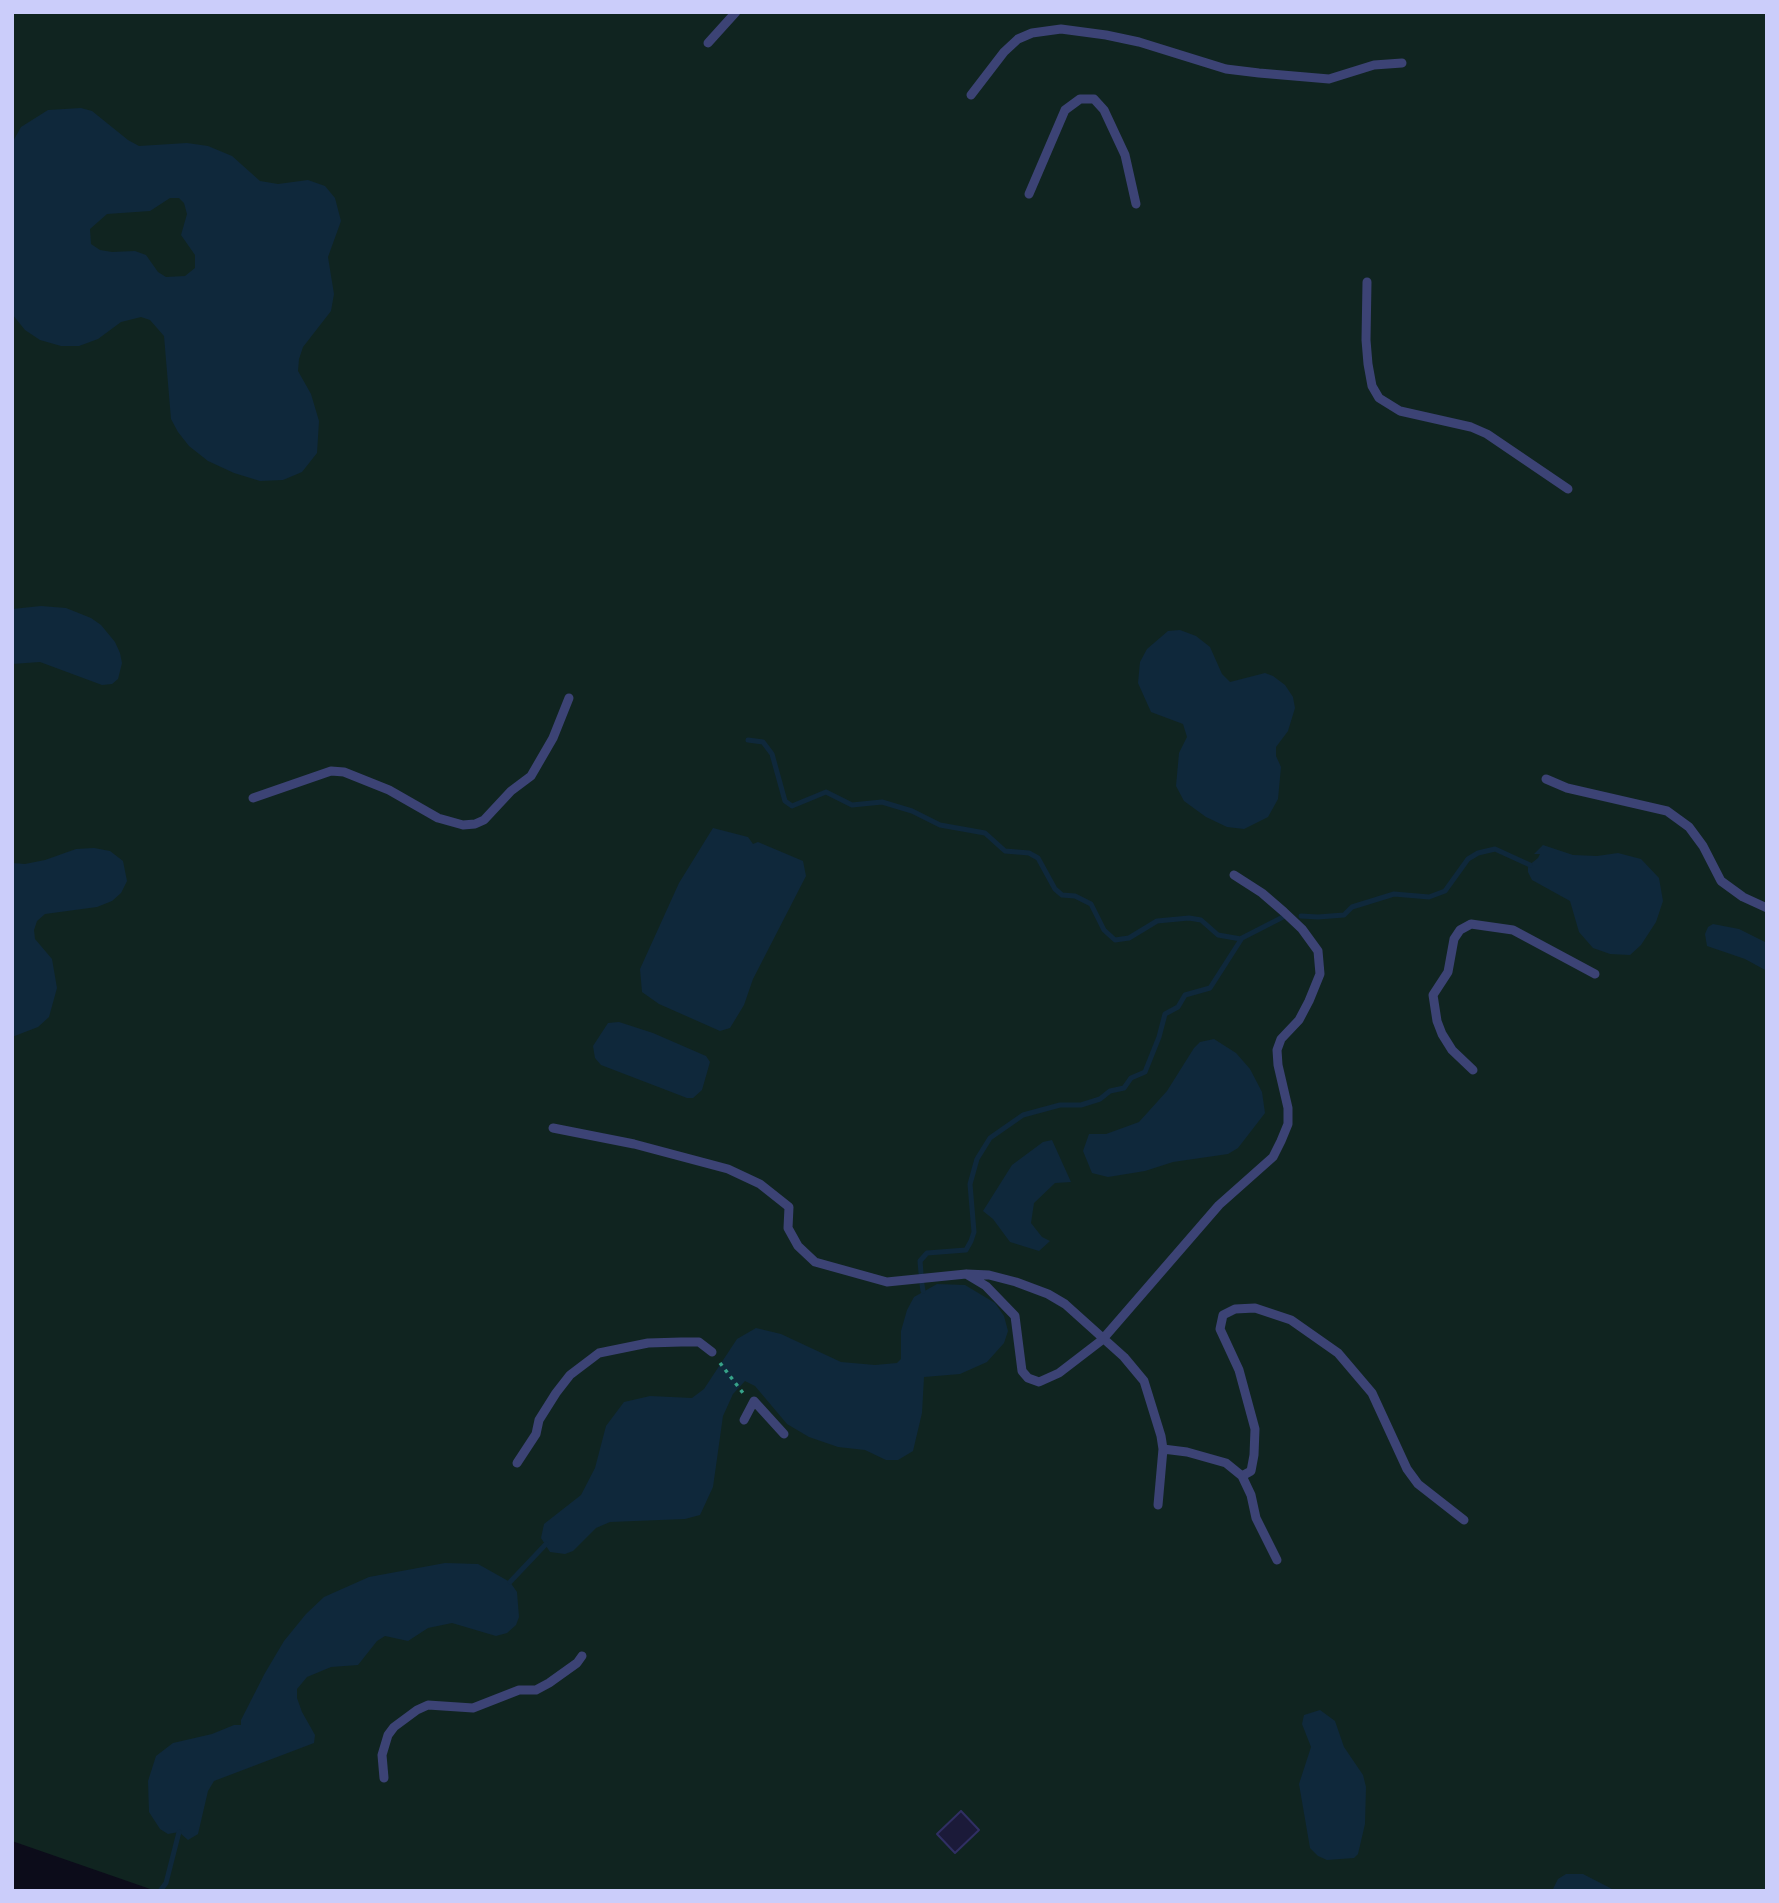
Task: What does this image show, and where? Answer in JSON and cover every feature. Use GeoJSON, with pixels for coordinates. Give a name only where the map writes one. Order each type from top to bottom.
{"type":"FeatureCollection","features":[{"type":"Feature","properties":{"kind":"lane"},"geometry":{"type":"LineString","coordinates":[[708,43],[736,12]]}},
{"type":"Feature","properties":{"kind":"lane"},"geometry":{"type":"LineString","coordinates":[[971,95],[1004,52],[1018,39],[1031,33],[1061,29],[1139,42],[1226,69],[1259,73],[1329,79],[1374,65],[1402,63]]}},
{"type":"Feature","properties":{"kind":"lane"},"geometry":{"type":"LineString","coordinates":[[1029,194],[1065,110],[1080,99],[1094,99],[1104,110],[1125,155],[1136,204]]}},
{"type":"Feature","properties":{"kind":"lane"},"geometry":{"type":"LineString","coordinates":[[1367,282],[1368,364],[1371,386],[1379,398],[1400,411],[1487,433],[1568,489]]}},
{"type":"Feature","properties":{"kind":"lane"},"geometry":{"type":"LineString","coordinates":[[253,798],[331,771],[344,772],[389,790],[438,818],[463,825],[475,824],[484,820],[531,776],[547,750],[569,698]]}},
{"type":"Feature","properties":{"kind":"lane"},"geometry":{"type":"LineString","coordinates":[[1546,779],[1567,788],[1667,811],[1689,827],[1703,846],[1721,881],[1743,897],[1767,908]]}},
{"type":"Feature","properties":{"kind":"lane"},"geometry":{"type":"LineString","coordinates":[[966,1274],[986,1286],[1015,1316],[1022,1371],[1028,1378],[1039,1382],[1059,1374],[1102,1340],[1219,1205],[1273,1157],[1288,1124],[1288,1108],[1277,1050],[1281,1040],[1299,1020],[1310,1001],[1320,974],[1318,951],[1302,929],[1284,912],[1262,893],[1234,875]]}},
{"type":"Feature","properties":{"kind":"lane"},"geometry":{"type":"LineString","coordinates":[[1473,1070],[1452,1050],[1442,1034],[1433,995],[1448,972],[1454,939],[1460,930],[1471,924],[1513,930],[1595,974]]}},
{"type":"Feature","properties":{"kind":"lane"},"geometry":{"type":"LineString","coordinates":[[553,1128],[634,1144],[728,1169],[760,1184],[789,1207],[788,1228],[797,1246],[815,1262],[887,1282],[966,1274],[989,1275],[1048,1294],[1065,1304],[1124,1357],[1144,1381],[1163,1449],[1158,1505]]}},
{"type":"Feature","properties":{"kind":"lane"},"geometry":{"type":"LineString","coordinates":[[1242,1476],[1251,1471],[1255,1429],[1239,1370],[1220,1329],[1223,1315],[1235,1309],[1255,1308],[1291,1320],[1338,1353],[1372,1394],[1407,1469],[1418,1484],[1464,1520]]}},
{"type":"Feature","properties":{"kind":"lane"},"geometry":{"type":"LineString","coordinates":[[517,1463],[536,1434],[539,1420],[556,1393],[576,1370],[599,1353],[648,1343],[681,1342],[699,1342],[712,1352]]}},
{"type":"Feature","properties":{"kind":"lane"},"geometry":{"type":"LineString","coordinates":[[744,1420],[754,1401],[785,1434]]}},
{"type":"Feature","properties":{"kind":"lane"},"geometry":{"type":"LineString","coordinates":[[1163,1449],[1187,1452],[1226,1463],[1242,1476],[1251,1495],[1256,1518],[1277,1560]]}},
{"type":"Feature","properties":{"kind":"lane"},"geometry":{"type":"LineString","coordinates":[[384,1777],[382,1755],[388,1735],[394,1727],[417,1710],[428,1705],[472,1708],[519,1690],[536,1690],[582,1656]]}},
{"type":"Feature","properties":{"kind":"path"},"geometry":{"type":"LineString","coordinates":[[712,1352],[747,1398]]}},
{"type":"Feature","properties":{"kind":"green space"},"geometry":{"type":"Polygon","coordinates":[[[12,12],[1767,12],[1767,1891],[156,1891],[12,1841],[12,12]]]}},
{"type":"Feature","properties":{"kind":"water"},"geometry":{"type":"Polygon","coordinates":[[[81,108],[92,111],[139,146],[187,143],[208,146],[232,156],[260,181],[278,184],[308,180],[325,186],[335,198],[341,221],[328,257],[334,294],[331,311],[303,347],[299,359],[298,371],[311,394],[319,421],[317,453],[302,472],[283,480],[260,481],[208,461],[189,446],[171,419],[164,336],[150,320],[141,317],[121,322],[98,339],[79,346],[61,346],[40,340],[25,330],[12,314],[12,143],[21,127],[48,110],[81,108]],[[170,198],[150,211],[107,214],[90,229],[91,244],[100,250],[112,252],[135,251],[146,255],[158,272],[166,277],[185,276],[195,268],[195,255],[181,235],[187,214],[184,203],[179,198],[170,198]]]}},
{"type":"Feature","properties":{"kind":"water"},"geometry":{"type":"Polygon","coordinates":[[[41,606],[66,608],[101,625],[120,653],[122,663],[118,679],[112,684],[102,685],[40,662],[12,664],[12,609],[41,606]]]}},
{"type":"Feature","properties":{"kind":"water"},"geometry":{"type":"Polygon","coordinates":[[[1180,630],[1196,636],[1210,647],[1222,674],[1230,682],[1265,673],[1285,685],[1293,697],[1295,708],[1288,731],[1276,747],[1276,756],[1281,767],[1278,799],[1268,817],[1244,829],[1227,827],[1206,817],[1184,801],[1176,786],[1179,753],[1187,737],[1183,724],[1151,712],[1138,683],[1140,662],[1147,649],[1168,631],[1180,630]]]}},
{"type":"Feature","properties":{"kind":"water"},"geometry":{"type":"Polygon","coordinates":[[[713,828],[748,837],[753,844],[758,842],[803,861],[806,876],[753,979],[744,1005],[730,1028],[720,1031],[659,1004],[642,992],[640,969],[679,883],[713,828]]]}},
{"type":"Feature","properties":{"kind":"water"},"geometry":{"type":"Polygon","coordinates":[[[1543,845],[1573,855],[1618,853],[1641,859],[1659,878],[1663,901],[1656,922],[1641,945],[1630,955],[1610,954],[1593,948],[1579,932],[1570,901],[1532,880],[1528,866],[1538,858],[1540,854],[1534,854],[1543,845]]]}},
{"type":"Feature","properties":{"kind":"water"},"geometry":{"type":"Polygon","coordinates":[[[76,849],[110,851],[123,861],[127,881],[121,893],[112,901],[97,907],[45,914],[37,921],[35,939],[52,959],[57,988],[49,1017],[38,1027],[12,1037],[12,863],[25,864],[76,849]]]}},
{"type":"Feature","properties":{"kind":"water"},"geometry":{"type":"Polygon","coordinates":[[[1713,924],[1739,929],[1767,943],[1767,971],[1745,959],[1707,946],[1705,934],[1713,924]]]}},
{"type":"Feature","properties":{"kind":"water"},"geometry":{"type":"Polygon","coordinates":[[[619,1022],[653,1033],[706,1056],[710,1062],[702,1090],[693,1098],[687,1098],[601,1065],[595,1058],[593,1046],[608,1023],[619,1022]]]}},
{"type":"Feature","properties":{"kind":"water"},"geometry":{"type":"Polygon","coordinates":[[[1214,1039],[1236,1053],[1250,1069],[1262,1092],[1265,1113],[1238,1148],[1228,1154],[1173,1162],[1145,1171],[1108,1177],[1092,1173],[1083,1151],[1089,1134],[1106,1134],[1139,1122],[1167,1091],[1194,1048],[1200,1042],[1214,1039]]]}},
{"type":"Feature","properties":{"kind":"water"},"geometry":{"type":"Polygon","coordinates":[[[1052,1140],[1071,1182],[1055,1183],[1034,1203],[1031,1223],[1042,1237],[1050,1241],[1039,1251],[1010,1242],[993,1219],[983,1211],[1012,1165],[1043,1142],[1052,1140]]]}},
{"type":"Feature","properties":{"kind":"water"},"geometry":{"type":"Polygon","coordinates":[[[937,1284],[965,1285],[995,1303],[1004,1316],[1008,1331],[1004,1343],[987,1362],[960,1374],[924,1377],[922,1413],[913,1451],[898,1460],[886,1460],[865,1450],[838,1447],[809,1437],[787,1424],[755,1386],[745,1381],[733,1394],[723,1416],[713,1487],[700,1515],[685,1519],[610,1522],[596,1528],[573,1551],[565,1554],[550,1552],[541,1538],[544,1524],[581,1495],[595,1468],[606,1426],[624,1402],[650,1396],[692,1398],[704,1389],[737,1339],[756,1328],[781,1334],[841,1362],[875,1365],[897,1363],[901,1359],[901,1331],[907,1310],[914,1297],[937,1284]]]}},
{"type":"Feature","properties":{"kind":"water"},"geometry":{"type":"Polygon","coordinates":[[[445,1563],[478,1564],[510,1582],[517,1592],[519,1617],[516,1625],[507,1633],[496,1636],[452,1623],[428,1628],[408,1641],[385,1636],[377,1641],[358,1665],[331,1667],[307,1677],[297,1689],[297,1698],[315,1735],[314,1743],[214,1781],[208,1791],[198,1834],[188,1840],[179,1832],[168,1834],[160,1829],[149,1812],[148,1781],[156,1756],[173,1743],[241,1725],[265,1673],[284,1641],[324,1597],[369,1577],[445,1563]]]}},
{"type":"Feature","properties":{"kind":"water"},"geometry":{"type":"Polygon","coordinates":[[[1320,1710],[1335,1721],[1344,1747],[1363,1775],[1366,1787],[1365,1824],[1358,1854],[1354,1858],[1327,1860],[1310,1848],[1299,1784],[1311,1747],[1302,1724],[1304,1715],[1320,1710]]]}},
{"type":"Feature","properties":{"kind":"water"},"geometry":{"type":"Polygon","coordinates":[[[1566,1874],[1583,1874],[1616,1891],[1552,1891],[1558,1879],[1566,1874]]]}},
{"type":"Feature","properties":{"kind":"building"},"geometry":{"type":"Polygon","coordinates":[[[961,1811],[979,1830],[955,1853],[937,1834],[961,1811]]]}},
{"type":"Feature","properties":{"kind":"waterway"},"geometry":{"type":"LineString","coordinates":[[748,740],[763,742],[772,754],[785,801],[792,806],[826,792],[852,805],[882,802],[912,811],[940,825],[985,833],[1005,851],[1029,853],[1038,858],[1055,889],[1062,895],[1075,896],[1091,904],[1104,930],[1115,940],[1129,938],[1157,921],[1189,918],[1201,920],[1218,935],[1241,939]]}},
{"type":"Feature","properties":{"kind":"waterway"},"geometry":{"type":"LineString","coordinates":[[1301,916],[1344,915],[1352,907],[1394,894],[1429,897],[1445,891],[1468,859],[1478,853],[1495,849],[1530,865]]}},
{"type":"Feature","properties":{"kind":"waterway"},"geometry":{"type":"LineString","coordinates":[[921,1273],[920,1261],[927,1253],[966,1250],[971,1241],[974,1232],[970,1184],[977,1159],[990,1138],[1023,1115],[1060,1105],[1081,1105],[1100,1099],[1110,1091],[1124,1088],[1131,1078],[1145,1072],[1165,1014],[1178,1007],[1185,995],[1210,988],[1242,938],[1283,917]]}},
{"type":"Feature","properties":{"kind":"waterway"},"geometry":{"type":"LineString","coordinates":[[922,1284],[923,1291]]}},
{"type":"Feature","properties":{"kind":"waterway"},"geometry":{"type":"LineString","coordinates":[[510,1582],[546,1544]]}},
{"type":"Feature","properties":{"kind":"waterway"},"geometry":{"type":"LineString","coordinates":[[160,1891],[166,1883],[179,1832]]}}]}
